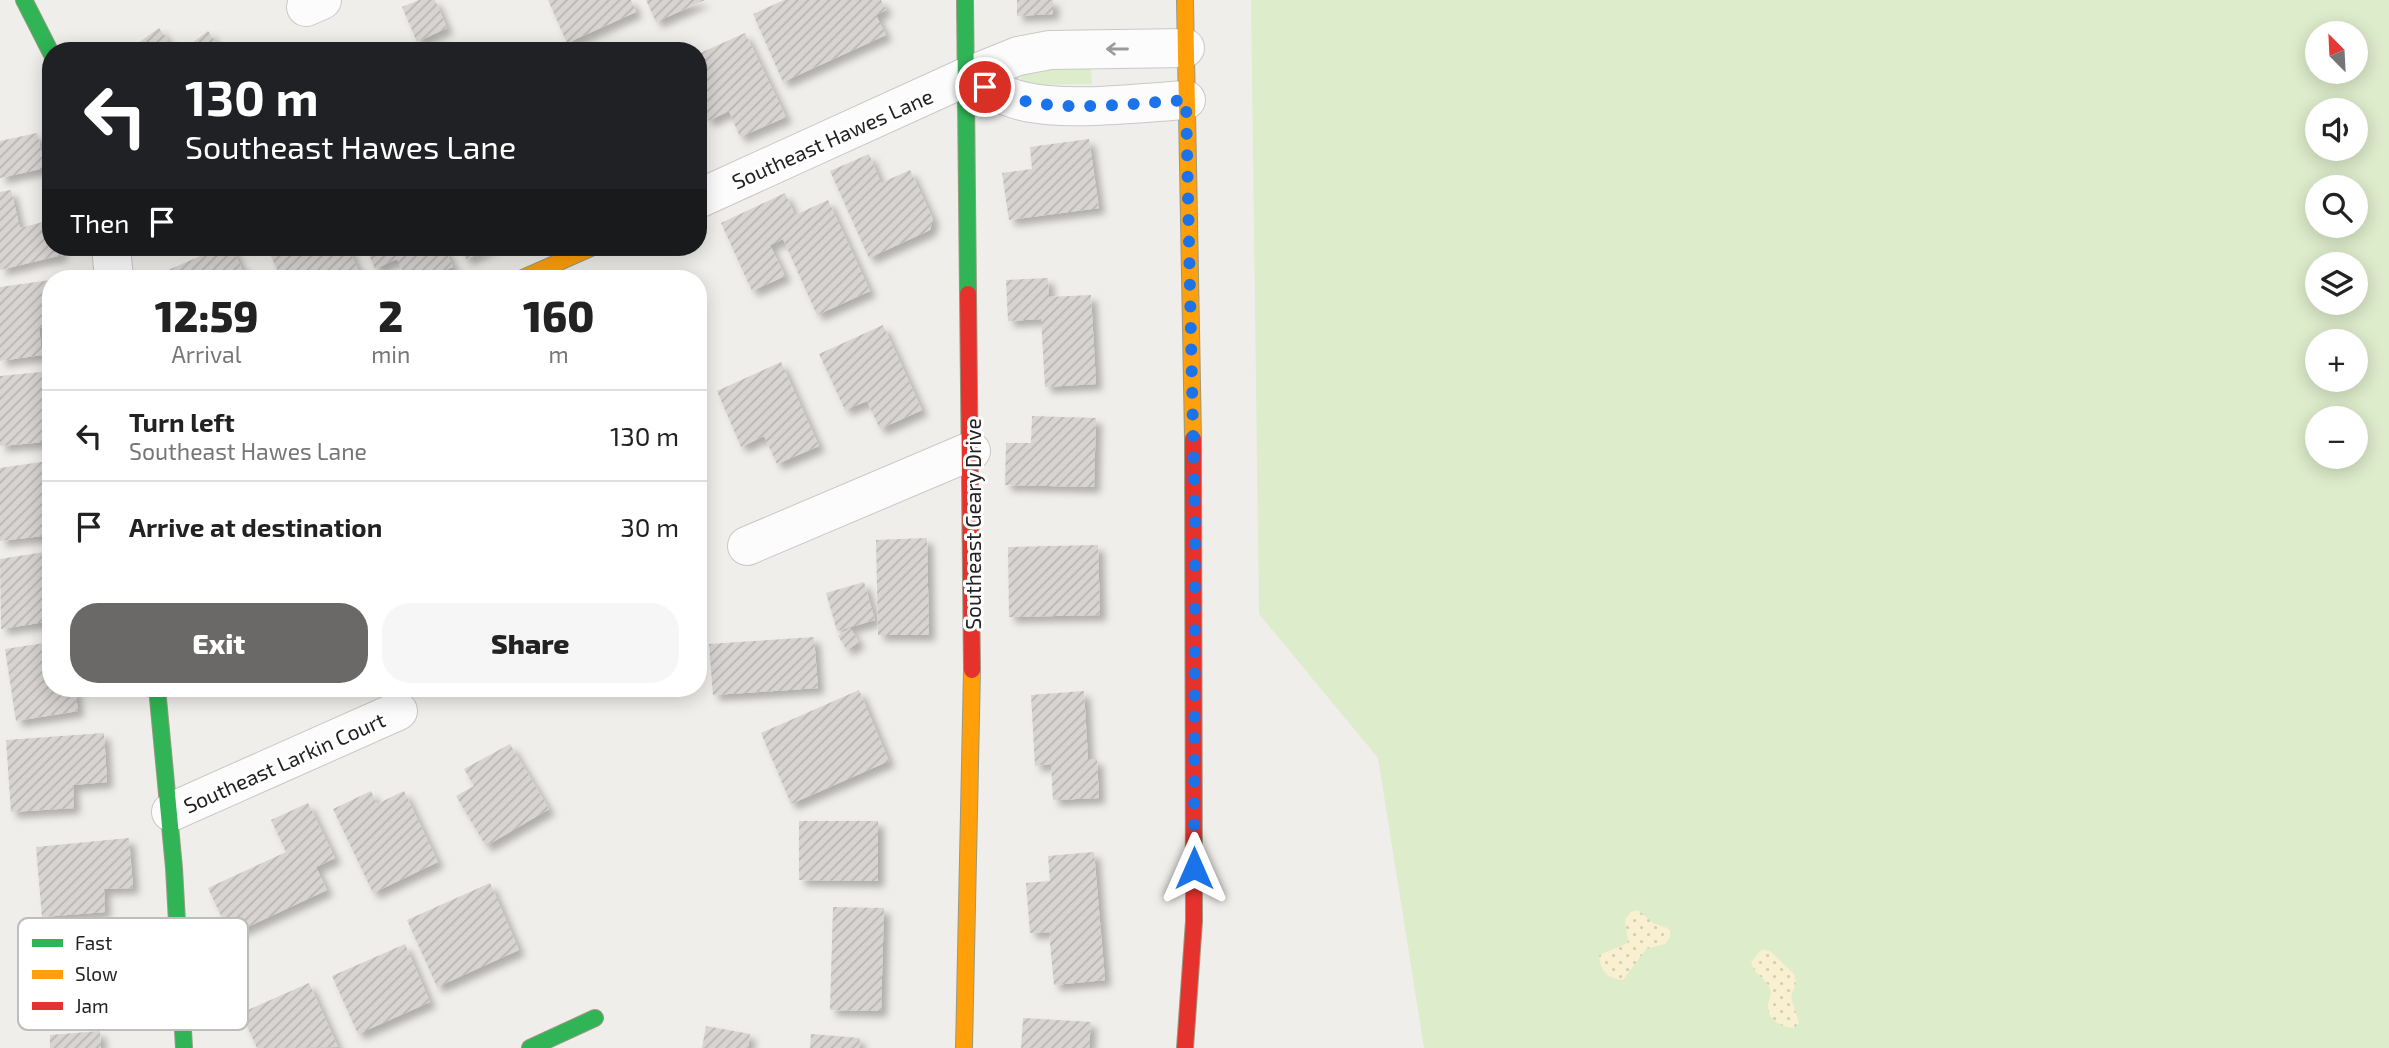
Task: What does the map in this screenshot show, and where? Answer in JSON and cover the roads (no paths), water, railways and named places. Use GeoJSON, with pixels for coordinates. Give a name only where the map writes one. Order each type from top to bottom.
{"type":"FeatureCollection","features":[{"type":"Feature","properties":{"kind":"street"},"geometry":{"type":"LineString","coordinates":[[24,0],[45,42]]}},
{"type":"Feature","properties":{"kind":"street","name":"Southeast Geary Drive"},"geometry":{"type":"LineString","coordinates":[[964,1048],[972,685],[965,0]]}},
{"type":"Feature","properties":{"kind":"street"},"geometry":{"type":"LineString","coordinates":[[1185,0],[1195,526],[1194,921],[1185,1048]]}},
{"type":"Feature","properties":{"kind":"street","name":"Southeast Hawes Lane"},"geometry":{"type":"LineString","coordinates":[[707,195],[1018,55],[1050,50],[1185,48]]}},
{"type":"Feature","properties":{"kind":"street"},"geometry":{"type":"LineString","coordinates":[[966,77],[1007,96],[1035,103],[1076,105],[1186,100]]}},
{"type":"Feature","properties":{"kind":"street"},"geometry":{"type":"LineString","coordinates":[[541,270],[573,256]]}},
{"type":"Feature","properties":{"kind":"street"},"geometry":{"type":"LineString","coordinates":[[747,546],[971,451]]}},
{"type":"Feature","properties":{"kind":"street"},"geometry":{"type":"LineString","coordinates":[[157,697],[171,812],[179,918]]}},
{"type":"Feature","properties":{"kind":"street","name":"Southeast Larkin Court"},"geometry":{"type":"LineString","coordinates":[[171,812],[398,711]]}},
{"type":"Feature","properties":{"kind":"street"},"geometry":{"type":"LineString","coordinates":[[530,1048],[595,1018]]}},
{"type":"Feature","properties":{"kind":"street"},"geometry":{"type":"LineString","coordinates":[[184,1030],[184,1048]]}}]}
